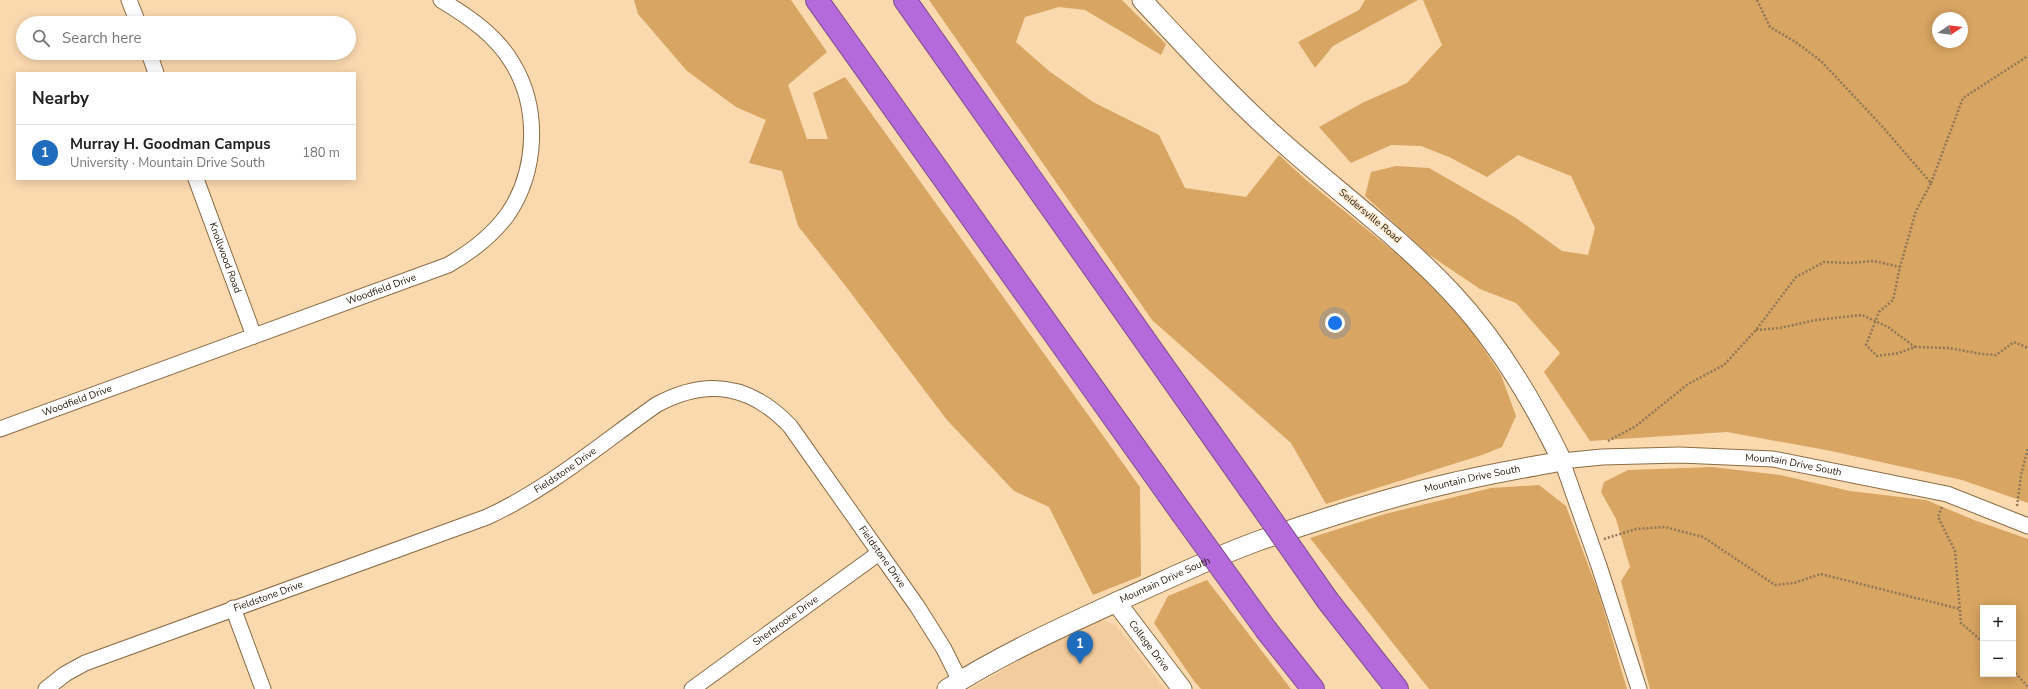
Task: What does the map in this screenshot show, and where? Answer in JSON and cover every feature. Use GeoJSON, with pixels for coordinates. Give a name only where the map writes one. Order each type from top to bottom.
{"type":"FeatureCollection","features":[{"type":"Feature","properties":{"kind":"highway"},"geometry":{"type":"LineString","coordinates":[[817,0],[1181,512],[1267,631],[1313,689]]}},
{"type":"Feature","properties":{"kind":"highway"},"geometry":{"type":"LineString","coordinates":[[905,0],[1328,601],[1397,689]]}},
{"type":"Feature","properties":{"kind":"street"},"geometry":{"type":"LineString","coordinates":[[130,0],[136,16]]}},
{"type":"Feature","properties":{"kind":"street","name":"Woodfield Drive"},"geometry":{"type":"LineString","coordinates":[[0,429],[454,262],[482,242],[508,214],[524,182],[531,150],[530,114],[521,80],[513,64],[485,30],[441,0]]}},
{"type":"Feature","properties":{"kind":"street","name":"Seidersville Road"},"geometry":{"type":"LineString","coordinates":[[1142,0],[1202,64],[1272,133],[1402,244],[1452,292],[1480,326],[1510,368],[1532,402],[1562,461]]}},
{"type":"Feature","properties":{"kind":"street"},"geometry":{"type":"LineString","coordinates":[[151,60],[156,72]]}},
{"type":"Feature","properties":{"kind":"street","name":"Knollwood Road"},"geometry":{"type":"LineString","coordinates":[[196,180],[254,336]]}},
{"type":"Feature","properties":{"kind":"street","name":"Fieldstone Drive"},"geometry":{"type":"LineString","coordinates":[[46,689],[65,674],[84,663],[486,517],[508,507],[544,485],[656,405],[670,397],[702,388],[719,389],[757,399],[775,410],[790,426],[918,606],[944,649],[954,685]]}},
{"type":"Feature","properties":{"kind":"street","name":"Mountain Drive South"},"geometry":{"type":"LineString","coordinates":[[954,685],[1051,633],[1116,602],[1226,554],[1324,519],[1451,483],[1562,461],[1602,457],[1680,455],[1773,459],[1947,494],[2022,523]]}},
{"type":"Feature","properties":{"kind":"street"},"geometry":{"type":"LineString","coordinates":[[1562,461],[1639,689]]}},
{"type":"Feature","properties":{"kind":"street","name":"Sherbrooke Drive"},"geometry":{"type":"LineString","coordinates":[[692,689],[879,553]]}},
{"type":"Feature","properties":{"kind":"street","name":"College Drive"},"geometry":{"type":"LineString","coordinates":[[1116,602],[1182,689]]}},
{"type":"Feature","properties":{"kind":"street"},"geometry":{"type":"LineString","coordinates":[[233,608],[262,689]]}},
{"type":"Feature","properties":{"kind":"path"},"geometry":{"type":"LineString","coordinates":[[1757,0],[1770,27],[1794,41],[1821,60],[1881,125],[1931,183]]}},
{"type":"Feature","properties":{"kind":"path"},"geometry":{"type":"LineString","coordinates":[[2028,56],[1963,98],[1931,183],[1916,211],[1900,267],[1894,300],[1879,312],[1866,345],[1877,356],[1899,353],[1915,347],[1948,348],[1996,355],[2014,342],[2028,348]]}},
{"type":"Feature","properties":{"kind":"path"},"geometry":{"type":"LineString","coordinates":[[1602,457],[1606,442],[1636,426],[1688,384],[1724,366],[1756,330],[1796,278],[1824,262],[1850,263],[1874,261],[1900,267]]}},
{"type":"Feature","properties":{"kind":"path"},"geometry":{"type":"LineString","coordinates":[[1756,330],[1780,328],[1816,320],[1862,315],[1888,328],[1915,347]]}},
{"type":"Feature","properties":{"kind":"path"},"geometry":{"type":"LineString","coordinates":[[2022,523],[2020,475],[2028,448]]}},
{"type":"Feature","properties":{"kind":"path"},"geometry":{"type":"LineString","coordinates":[[1947,494],[1938,517],[1955,551],[1961,623],[1982,641]]}},
{"type":"Feature","properties":{"kind":"path"},"geometry":{"type":"LineString","coordinates":[[1590,543],[1636,529],[1665,527],[1703,537],[1775,585],[1794,583],[1820,574],[1960,609]]}},
{"type":"Feature","properties":{"kind":"path"},"geometry":{"type":"LineString","coordinates":[[2016,673],[2028,687]]}},
{"type":"Feature","properties":{"kind":"shaded area"},"geometry":{"type":"Polygon","coordinates":[[[634,0],[791,0],[827,52],[788,85],[807,139],[828,139],[813,93],[845,77],[1140,487],[1141,576],[1093,595],[1049,507],[1014,491],[947,420],[798,226],[782,171],[749,163],[766,120],[736,107],[687,71],[638,14],[634,0]]]}},
{"type":"Feature","properties":{"kind":"shaded area"},"geometry":{"type":"Polygon","coordinates":[[[929,0],[1122,0],[1166,44],[1161,55],[1085,10],[1059,7],[1025,17],[1016,42],[1049,71],[1093,102],[1159,135],[1185,188],[1246,197],[1279,155],[1306,180],[1413,267],[1467,324],[1501,375],[1516,416],[1502,447],[1482,455],[1326,504],[1291,443],[1152,320],[929,0]]]}},
{"type":"Feature","properties":{"kind":"shaded area"},"geometry":{"type":"Polygon","coordinates":[[[1365,0],[1418,0],[1333,46],[1315,68],[1298,42],[1359,10],[1365,0]]]}},
{"type":"Feature","properties":{"kind":"shaded area"},"geometry":{"type":"Polygon","coordinates":[[[1423,0],[2028,0],[2028,503],[1962,480],[1831,451],[1727,432],[1590,441],[1544,372],[1560,353],[1516,303],[1480,289],[1428,254],[1365,196],[1371,172],[1396,166],[1429,168],[1516,218],[1562,251],[1588,255],[1595,228],[1571,176],[1518,155],[1487,177],[1449,157],[1421,146],[1391,145],[1351,163],[1319,127],[1362,103],[1407,83],[1442,45],[1423,0]]]}},
{"type":"Feature","properties":{"kind":"shaded area"},"geometry":{"type":"Polygon","coordinates":[[[1712,467],[1780,475],[1850,491],[1926,500],[1974,520],[2028,539],[2028,689],[1650,689],[1621,581],[1630,567],[1616,519],[1601,492],[1604,482],[1628,470],[1712,467]]]}},
{"type":"Feature","properties":{"kind":"shaded area"},"geometry":{"type":"Polygon","coordinates":[[[1539,485],[1566,506],[1599,594],[1627,689],[1429,689],[1310,538],[1385,514],[1491,488],[1539,485]]]}},
{"type":"Feature","properties":{"kind":"shaded area"},"geometry":{"type":"Polygon","coordinates":[[[1207,580],[1291,689],[1201,689],[1194,681],[1154,623],[1168,596],[1207,580]]]}},
{"type":"Feature","properties":{"kind":"shaded area"},"geometry":{"type":"Polygon","coordinates":[[[1099,620],[1116,625],[1165,689],[970,689],[1045,646],[1099,620]]]}},
{"type":"Feature","properties":{"kind":"place","name":"Murray H. Goodman Campus"},"geometry":{"type":"Point","coordinates":[1080,664]}}]}
